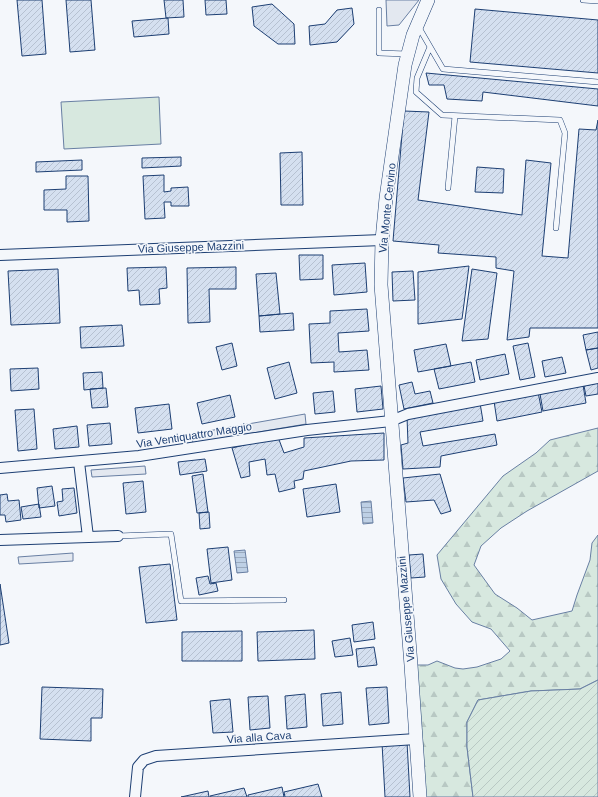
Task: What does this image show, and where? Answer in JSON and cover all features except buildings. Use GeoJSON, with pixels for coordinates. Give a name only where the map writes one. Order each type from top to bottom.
{"type":"FeatureCollection","features":[{"type":"Feature","properties":{"kind":"street","name":"Via Monte Cervino"},"geometry":{"type":"LineString","coordinates":[[391,421],[380,285],[382,240],[388,183],[405,65],[417,25],[428,0]]}},
{"type":"Feature","properties":{"kind":"street","name":"Via Giuseppe Mazzini"},"geometry":{"type":"LineString","coordinates":[[0,255],[382,240]]}},
{"type":"Feature","properties":{"kind":"street","name":"Via Ventiquattro Maggio"},"geometry":{"type":"LineString","coordinates":[[0,468],[79,462],[169,452],[307,430],[391,421],[408,414],[598,378]]}},
{"type":"Feature","properties":{"kind":"street","name":"Via Giuseppe Mazzini"},"geometry":{"type":"LineString","coordinates":[[391,421],[420,797]]}},
{"type":"Feature","properties":{"kind":"street"},"geometry":{"type":"LineString","coordinates":[[0,460],[0,468]]}},
{"type":"Feature","properties":{"kind":"street"},"geometry":{"type":"LineString","coordinates":[[79,462],[88,537]]}},
{"type":"Feature","properties":{"kind":"street"},"geometry":{"type":"LineString","coordinates":[[0,540],[118,536]]}},
{"type":"Feature","properties":{"kind":"street","name":"Via alla Cava"},"geometry":{"type":"LineString","coordinates":[[135,797],[138,767],[144,760],[156,756],[416,739]]}},
{"type":"Feature","properties":{"kind":"lane"},"geometry":{"type":"LineString","coordinates":[[583,0],[598,1]]}},
{"type":"Feature","properties":{"kind":"lane"},"geometry":{"type":"LineString","coordinates":[[379,10],[379,53],[408,54]]}},
{"type":"Feature","properties":{"kind":"lane"},"geometry":{"type":"LineString","coordinates":[[417,25],[443,69],[598,82]]}},
{"type":"Feature","properties":{"kind":"lane"},"geometry":{"type":"LineString","coordinates":[[430,47],[417,78],[416,92],[442,115],[560,120],[566,133],[556,228]]}},
{"type":"Feature","properties":{"kind":"lane"},"geometry":{"type":"LineString","coordinates":[[448,188],[455,116]]}},
{"type":"Feature","properties":{"kind":"lane"},"geometry":{"type":"LineString","coordinates":[[118,536],[171,534],[181,601],[284,600]]}},
{"type":"Feature","properties":{"kind":"green space"},"geometry":{"type":"Polygon","coordinates":[[[159,97],[161,144],[64,149],[61,102],[159,97]]]}},
{"type":"Feature","properties":{"kind":"green space"},"geometry":{"type":"Polygon","coordinates":[[[598,428],[598,471],[527,511],[501,528],[481,546],[474,565],[495,594],[532,620],[572,611],[590,560],[592,543],[598,535],[598,680],[580,689],[531,691],[478,700],[467,722],[467,747],[473,797],[420,797],[411,665],[428,665],[437,661],[455,668],[463,669],[477,667],[501,659],[510,651],[491,629],[472,622],[456,604],[441,579],[437,555],[503,476],[536,453],[550,440],[598,428]]]}},
{"type":"Feature","properties":{"kind":"green space"},"geometry":{"type":"Polygon","coordinates":[[[598,680],[598,797],[473,797],[467,747],[467,722],[478,700],[531,691],[580,689],[598,680]]]}},
{"type":"Feature","properties":{"kind":"shaded area"},"geometry":{"type":"Polygon","coordinates":[[[386,0],[419,0],[399,25],[387,26],[386,0]]]}},
{"type":"Feature","properties":{"kind":"shaded area"},"geometry":{"type":"Polygon","coordinates":[[[305,414],[306,424],[193,443],[191,434],[305,414]]]}},
{"type":"Feature","properties":{"kind":"shaded area"},"geometry":{"type":"Polygon","coordinates":[[[145,466],[146,474],[92,477],[91,470],[145,466]]]}},
{"type":"Feature","properties":{"kind":"shaded area"},"geometry":{"type":"Polygon","coordinates":[[[73,553],[73,561],[19,564],[18,557],[73,553]]]}},
{"type":"Feature","properties":{"kind":"water"},"geometry":{"type":"Polygon","coordinates":[[[371,501],[373,523],[363,524],[361,502],[371,501]]]}},
{"type":"Feature","properties":{"kind":"water"},"geometry":{"type":"Polygon","coordinates":[[[245,550],[248,572],[237,573],[234,551],[245,550]]]}}]}
